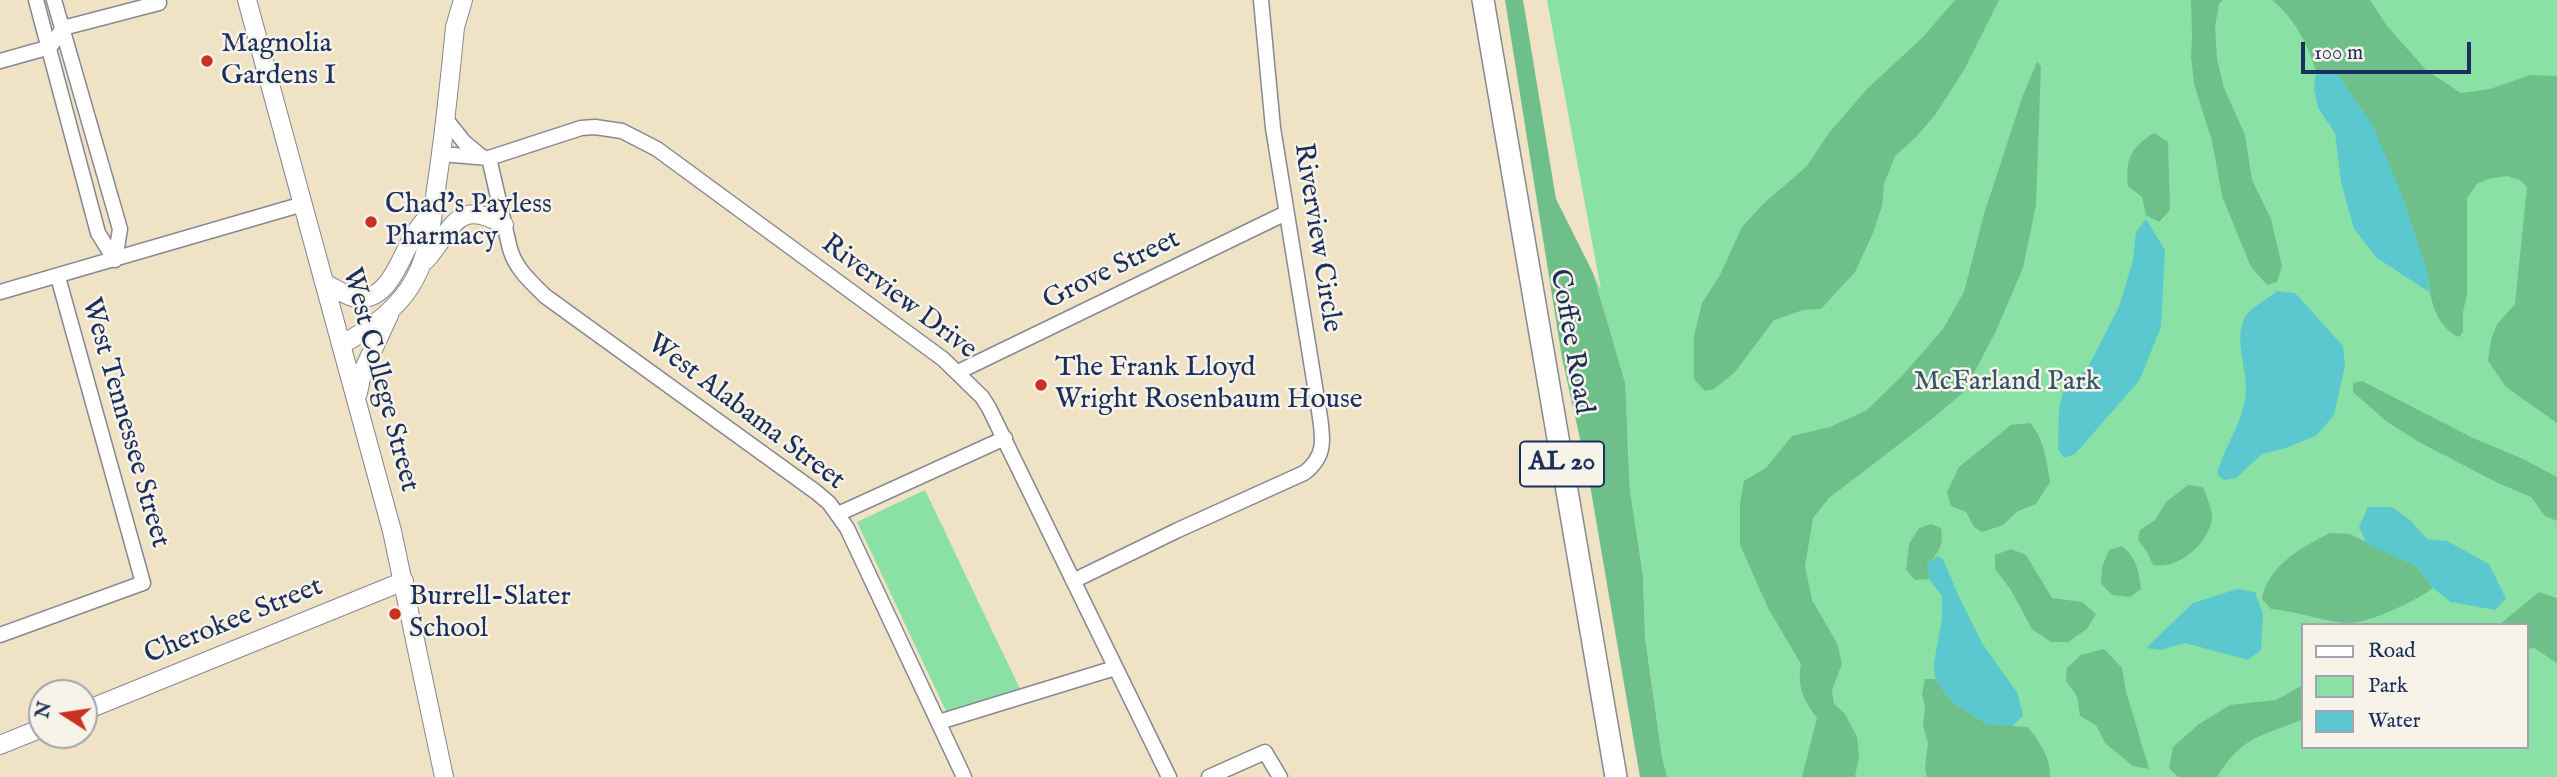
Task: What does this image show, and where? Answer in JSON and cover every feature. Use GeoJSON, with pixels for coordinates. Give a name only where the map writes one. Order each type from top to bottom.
{"type":"FeatureCollection","features":[{"type":"Feature","properties":{"kind":"main road","name":"Coffee Road"},"geometry":{"type":"LineString","coordinates":[[1482,0],[1616,777]]}},
{"type":"Feature","properties":{"kind":"street","name":"West Tennessee Street"},"geometry":{"type":"LineString","coordinates":[[36,0],[98,233],[114,260]]}},
{"type":"Feature","properties":{"kind":"street","name":"West Tennessee Street"},"geometry":{"type":"LineString","coordinates":[[54,0],[120,229],[114,260]]}},
{"type":"Feature","properties":{"kind":"street","name":"West College Street"},"geometry":{"type":"LineString","coordinates":[[247,0],[357,396],[404,581],[444,777]]}},
{"type":"Feature","properties":{"kind":"street"},"geometry":{"type":"LineString","coordinates":[[342,344],[377,323],[393,307],[409,289],[421,265],[429,242],[442,154],[455,27],[463,0]]}},
{"type":"Feature","properties":{"kind":"street","name":"Riverview Circle"},"geometry":{"type":"LineString","coordinates":[[1073,582],[1178,530],[1304,473],[1315,465],[1321,453],[1323,438],[1273,128],[1261,0]]}},
{"type":"Feature","properties":{"kind":"street"},"geometry":{"type":"LineString","coordinates":[[0,61],[50,47],[63,29],[159,2]]}},
{"type":"Feature","properties":{"kind":"street"},"geometry":{"type":"LineString","coordinates":[[445,118],[464,142],[485,157]]}},
{"type":"Feature","properties":{"kind":"street","name":"Riverview Drive"},"geometry":{"type":"LineString","coordinates":[[442,154],[485,157],[581,128],[608,128],[634,136],[657,149],[958,372],[982,397],[1005,438],[1169,777]]}},
{"type":"Feature","properties":{"kind":"street","name":"West Alabama Street"},"geometry":{"type":"LineString","coordinates":[[485,157],[514,261],[523,274],[545,296],[816,492],[838,514],[964,777]]}},
{"type":"Feature","properties":{"kind":"street"},"geometry":{"type":"LineString","coordinates":[[0,292],[303,204]]}},
{"type":"Feature","properties":{"kind":"street"},"geometry":{"type":"LineString","coordinates":[[326,284],[355,298],[371,296],[385,287],[398,268],[414,234],[433,210]]}},
{"type":"Feature","properties":{"kind":"street","name":"Grove Street"},"geometry":{"type":"LineString","coordinates":[[958,372],[1286,213]]}},
{"type":"Feature","properties":{"kind":"street"},"geometry":{"type":"LineString","coordinates":[[421,265],[443,241],[457,219],[467,214],[490,216],[504,225]]}},
{"type":"Feature","properties":{"kind":"street","name":"West Tennessee Street"},"geometry":{"type":"LineString","coordinates":[[0,635],[143,583],[58,276]]}},
{"type":"Feature","properties":{"kind":"street"},"geometry":{"type":"LineString","coordinates":[[357,396],[362,373],[393,307]]}},
{"type":"Feature","properties":{"kind":"street"},"geometry":{"type":"LineString","coordinates":[[838,514],[1005,438]]}},
{"type":"Feature","properties":{"kind":"street","name":"Cherokee Street"},"geometry":{"type":"LineString","coordinates":[[98,705],[404,581]]}},
{"type":"Feature","properties":{"kind":"street"},"geometry":{"type":"LineString","coordinates":[[939,722],[1115,668]]}},
{"type":"Feature","properties":{"kind":"street"},"geometry":{"type":"LineString","coordinates":[[0,745],[28,734]]}},
{"type":"Feature","properties":{"kind":"street"},"geometry":{"type":"LineString","coordinates":[[1209,777],[1265,752],[1280,777]]}},
{"type":"Feature","properties":{"kind":"green space"},"geometry":{"type":"Polygon","coordinates":[[[1505,0],[1523,0],[1556,199],[1593,273],[1625,383],[1630,491],[1643,575],[1645,637],[1667,777],[1640,777],[1589,479],[1562,358],[1505,0]]]}},
{"type":"Feature","properties":{"kind":"green space","name":"McFarland Park"},"geometry":{"type":"Polygon","coordinates":[[[1547,0],[2557,0],[2557,777],[1667,777],[1645,637],[1643,575],[1630,491],[1628,439],[1608,325],[1593,273],[1601,290],[1547,0]]]}},
{"type":"Feature","properties":{"kind":"green space"},"geometry":{"type":"Polygon","coordinates":[[[1955,0],[1999,0],[1964,70],[1935,115],[1895,156],[1884,184],[1882,206],[1873,233],[1855,272],[1821,309],[1803,310],[1774,320],[1735,372],[1714,389],[1705,391],[1694,379],[1694,336],[1702,303],[1720,275],[1742,227],[1763,204],[1806,167],[1829,133],[1867,89],[1923,37],[1955,0]]]}},
{"type":"Feature","properties":{"kind":"green space"},"geometry":{"type":"Polygon","coordinates":[[[2191,0],[2223,0],[2219,4],[2215,26],[2217,59],[2224,88],[2245,135],[2252,180],[2271,219],[2282,266],[2277,282],[2267,285],[2251,267],[2222,196],[2212,141],[2194,84],[2191,0]]]}},
{"type":"Feature","properties":{"kind":"green space"},"geometry":{"type":"Polygon","coordinates":[[[2272,0],[2370,0],[2387,26],[2426,70],[2461,93],[2490,89],[2530,75],[2557,76],[2557,423],[2506,387],[2488,361],[2497,324],[2515,304],[2527,187],[2520,180],[2507,176],[2488,179],[2477,184],[2467,198],[2467,294],[2463,332],[2459,337],[2445,326],[2435,311],[2428,274],[2339,76],[2316,71],[2299,32],[2272,0]]]}},
{"type":"Feature","properties":{"kind":"green space"},"geometry":{"type":"Polygon","coordinates":[[[2037,62],[2041,66],[2036,205],[2023,268],[1995,333],[1964,392],[1829,498],[1813,518],[1805,566],[1812,600],[1837,643],[1842,664],[1832,690],[1834,704],[1845,714],[1857,737],[1859,756],[1855,777],[1802,777],[1817,718],[1802,692],[1801,664],[1769,610],[1740,545],[1740,503],[1744,481],[1766,468],[1792,436],[1830,427],[1867,410],[1902,376],[1943,329],[1964,292],[1984,214],[2023,95],[2037,62]]]}},
{"type":"Feature","properties":{"kind":"green space"},"geometry":{"type":"Polygon","coordinates":[[[2154,133],[2168,142],[2170,210],[2159,222],[2146,215],[2142,197],[2128,186],[2127,177],[2131,155],[2140,143],[2154,133]]]}},
{"type":"Feature","properties":{"kind":"green space"},"geometry":{"type":"Polygon","coordinates":[[[2362,381],[2473,438],[2557,477],[2557,521],[2545,516],[2531,497],[2417,441],[2386,421],[2353,392],[2353,383],[2362,381]]]}},
{"type":"Feature","properties":{"kind":"green space"},"geometry":{"type":"Polygon","coordinates":[[[2030,423],[2042,443],[2050,482],[2036,504],[2018,511],[2003,525],[1982,532],[1974,527],[1966,512],[1951,506],[1947,492],[1959,467],[2011,425],[2030,423]]]}},
{"type":"Feature","properties":{"kind":"green space"},"geometry":{"type":"Polygon","coordinates":[[[2188,485],[2203,487],[2211,511],[2209,528],[2198,546],[2182,559],[2153,565],[2138,540],[2140,530],[2155,520],[2166,502],[2188,485]]]}},
{"type":"Feature","properties":{"kind":"green space"},"geometry":{"type":"Polygon","coordinates":[[[925,490],[1020,689],[946,711],[857,522],[925,490]]]}},
{"type":"Feature","properties":{"kind":"green space"},"geometry":{"type":"Polygon","coordinates":[[[1931,524],[1941,528],[1941,544],[1927,565],[1929,579],[1915,580],[1906,570],[1909,544],[1919,528],[1931,524]]]}},
{"type":"Feature","properties":{"kind":"green space"},"geometry":{"type":"Polygon","coordinates":[[[2330,533],[2350,534],[2416,566],[2433,588],[2392,611],[2356,622],[2337,622],[2271,609],[2262,599],[2271,576],[2287,559],[2330,533]]]}},
{"type":"Feature","properties":{"kind":"green space"},"geometry":{"type":"Polygon","coordinates":[[[2122,546],[2134,560],[2140,582],[2141,589],[2130,597],[2112,595],[2101,584],[2102,567],[2109,550],[2122,546]]]}},
{"type":"Feature","properties":{"kind":"green space"},"geometry":{"type":"Polygon","coordinates":[[[2011,549],[2026,555],[2052,598],[2082,602],[2096,614],[2087,629],[2068,642],[2051,642],[2032,629],[2011,590],[1995,569],[1995,555],[2011,549]]]}},
{"type":"Feature","properties":{"kind":"green space"},"geometry":{"type":"Polygon","coordinates":[[[2539,592],[2557,598],[2557,663],[2534,648],[2529,649],[2529,623],[2501,623],[2539,592]]]}},
{"type":"Feature","properties":{"kind":"green space"},"geometry":{"type":"Polygon","coordinates":[[[2104,649],[2122,668],[2149,769],[2133,766],[2105,743],[2096,725],[2080,716],[2077,696],[2066,681],[2067,668],[2081,655],[2104,649]]]}},
{"type":"Feature","properties":{"kind":"green space"},"geometry":{"type":"Polygon","coordinates":[[[1925,679],[1935,679],[1951,701],[1987,724],[2028,727],[2046,757],[2050,777],[1927,777],[1925,768],[1928,743],[1923,726],[1925,707],[1922,694],[1925,679]]]}},
{"type":"Feature","properties":{"kind":"green space"},"geometry":{"type":"Polygon","coordinates":[[[2302,686],[2302,719],[2264,734],[2245,745],[2226,763],[2217,777],[2178,777],[2169,768],[2173,747],[2199,724],[2230,705],[2276,700],[2302,686]]]}},
{"type":"Feature","properties":{"kind":"water"},"geometry":{"type":"Polygon","coordinates":[[[2316,71],[2339,76],[2373,126],[2403,198],[2428,274],[2429,292],[2377,258],[2354,229],[2341,182],[2335,133],[2318,108],[2314,88],[2316,71]]]}},
{"type":"Feature","properties":{"kind":"water"},"geometry":{"type":"Polygon","coordinates":[[[2146,219],[2165,250],[2161,327],[2139,381],[2075,454],[2064,458],[2058,449],[2059,408],[2063,393],[2088,367],[2119,307],[2133,260],[2136,232],[2146,219]]]}},
{"type":"Feature","properties":{"kind":"water"},"geometry":{"type":"Polygon","coordinates":[[[2277,291],[2295,293],[2343,346],[2345,366],[2334,415],[2317,435],[2286,448],[2262,454],[2236,478],[2224,480],[2217,474],[2245,402],[2241,328],[2250,312],[2277,291]]]}},
{"type":"Feature","properties":{"kind":"water"},"geometry":{"type":"Polygon","coordinates":[[[2368,507],[2392,507],[2410,520],[2427,539],[2447,541],[2489,564],[2506,599],[2495,610],[2451,602],[2433,588],[2416,566],[2367,544],[2359,527],[2368,507]]]}},
{"type":"Feature","properties":{"kind":"water"},"geometry":{"type":"Polygon","coordinates":[[[1937,556],[1943,559],[1982,643],[2018,694],[2023,716],[2012,726],[1987,724],[1951,701],[1935,679],[1934,663],[1942,618],[1942,596],[1929,579],[1927,565],[1937,556]]]}},
{"type":"Feature","properties":{"kind":"water"},"geometry":{"type":"Polygon","coordinates":[[[2237,589],[2255,592],[2263,614],[2261,650],[2248,660],[2185,643],[2161,650],[2146,648],[2193,603],[2237,589]]]}},
{"type":"Feature","properties":{"kind":"place","name":"Magnolia Gardens I"},"geometry":{"type":"Point","coordinates":[207,61]}},
{"type":"Feature","properties":{"kind":"place","name":"Chad's Payless Pharmacy"},"geometry":{"type":"Point","coordinates":[371,222]}},
{"type":"Feature","properties":{"kind":"place","name":"The Frank Lloyd Wright Rosenbaum House"},"geometry":{"type":"Point","coordinates":[1041,385]}},
{"type":"Feature","properties":{"kind":"place","name":"Burrell-Slater School"},"geometry":{"type":"Point","coordinates":[395,614]}}]}
